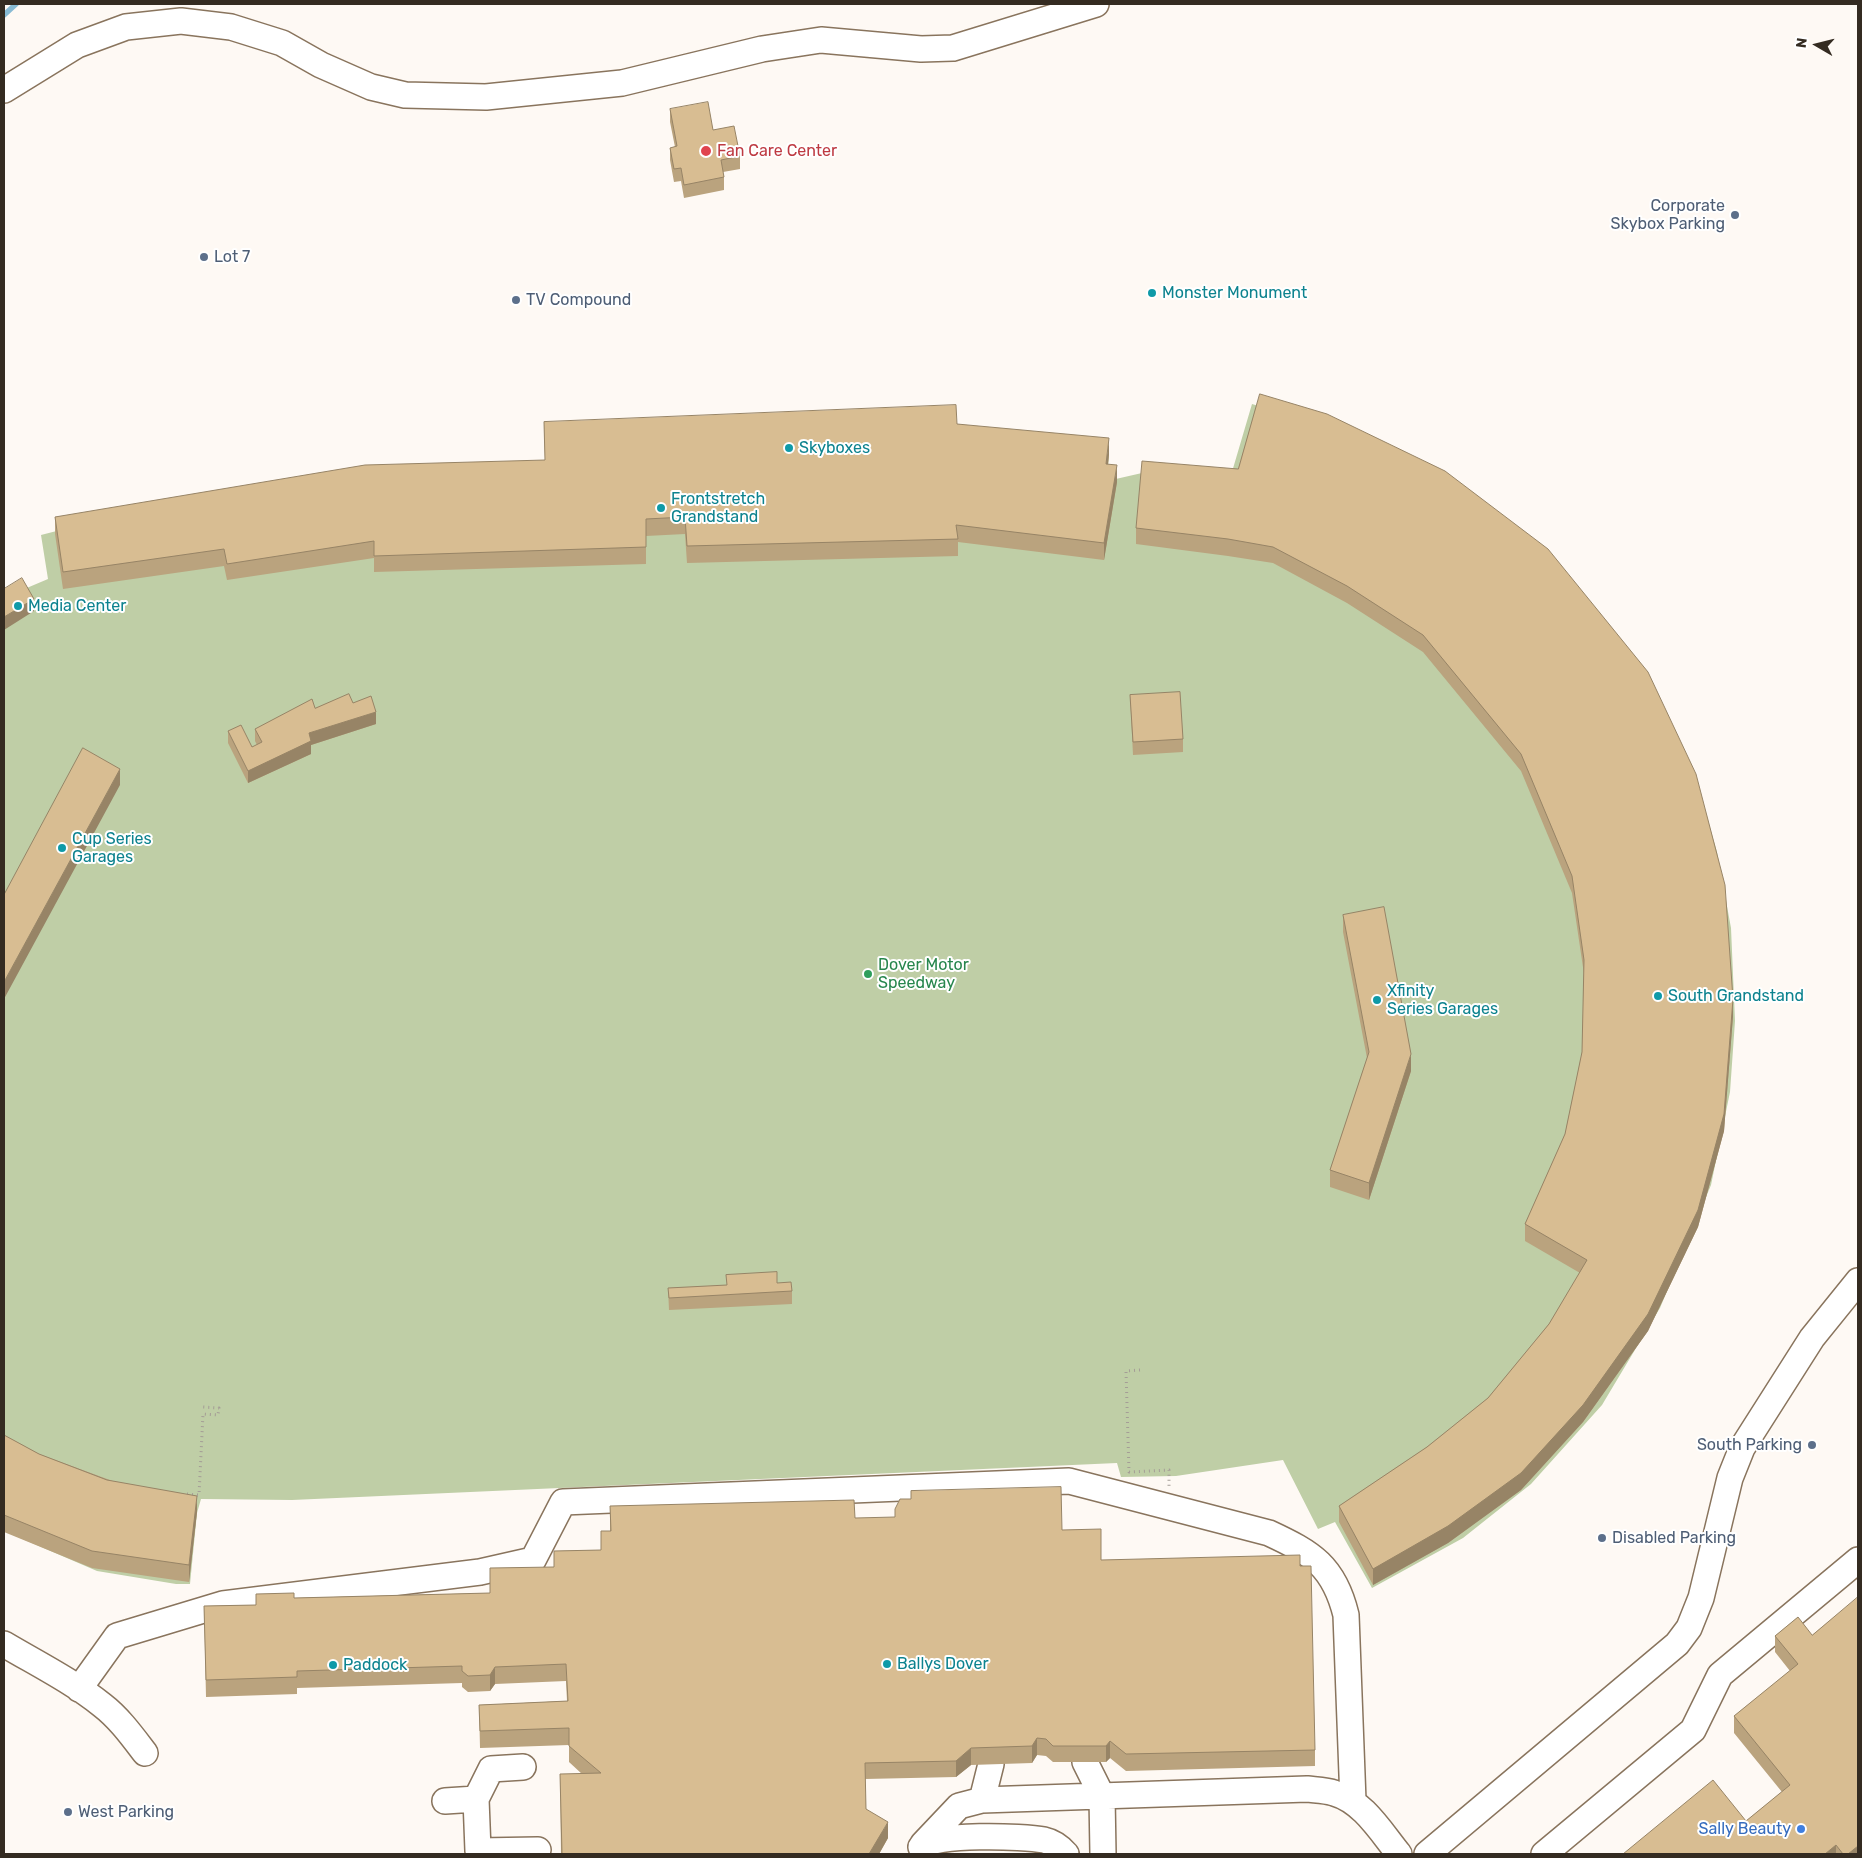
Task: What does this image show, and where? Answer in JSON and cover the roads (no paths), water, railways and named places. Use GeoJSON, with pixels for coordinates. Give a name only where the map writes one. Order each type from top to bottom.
{"type":"FeatureCollection","features":[{"type":"Feature","properties":{"kind":"lane"},"geometry":{"type":"LineString","coordinates":[[4,90],[77,45],[126,27],[181,21],[231,27],[282,43],[321,65],[370,87],[405,95],[486,98],[622,83],[762,49],[821,40],[921,49],[953,48],[1056,10],[1096,4]]}},
{"type":"Feature","properties":{"kind":"lane"},"geometry":{"type":"LineString","coordinates":[[1426,1854],[1677,1644],[1689,1628],[1701,1598],[1730,1478],[1742,1448],[1812,1338],[1858,1281]]}},
{"type":"Feature","properties":{"kind":"lane"},"geometry":{"type":"LineString","coordinates":[[80,1689],[117,1636],[223,1604],[480,1572],[533,1560],[563,1502],[1069,1481],[1269,1533],[1298,1546],[1320,1562],[1342,1597],[1346,1615],[1353,1801]]}},
{"type":"Feature","properties":{"kind":"lane"},"geometry":{"type":"LineString","coordinates":[[1544,1854],[1692,1730],[1720,1675],[1858,1560]]}},
{"type":"Feature","properties":{"kind":"lane"},"geometry":{"type":"LineString","coordinates":[[4,1644],[80,1689],[102,1705],[126,1728],[145,1753]]}},
{"type":"Feature","properties":{"kind":"lane"},"geometry":{"type":"LineString","coordinates":[[1085,1762],[1102,1796],[1103,1854]]}},
{"type":"Feature","properties":{"kind":"lane"},"geometry":{"type":"LineString","coordinates":[[982,1800],[991,1764]]}},
{"type":"Feature","properties":{"kind":"lane"},"geometry":{"type":"LineString","coordinates":[[523,1767],[491,1768],[476,1799],[478,1851],[538,1850]]}},
{"type":"Feature","properties":{"kind":"lane"},"geometry":{"type":"LineString","coordinates":[[919,1849],[959,1806],[982,1800],[1307,1789],[1334,1793],[1353,1801],[1370,1818],[1398,1854]]}},
{"type":"Feature","properties":{"kind":"lane"},"geometry":{"type":"LineString","coordinates":[[445,1801],[476,1799]]}},
{"type":"Feature","properties":{"kind":"lane"},"geometry":{"type":"LineString","coordinates":[[919,1849],[944,1838],[1016,1837],[1045,1840],[1059,1846],[1066,1854]]}},
{"type":"Feature","properties":{"kind":"waterway"},"geometry":{"type":"LineString","coordinates":[[4,15],[16,4]]}},
{"type":"Feature","properties":{"kind":"place","name":"Fan Care Center"},"geometry":{"type":"Point","coordinates":[706,151]}},
{"type":"Feature","properties":{"kind":"place","name":"Corporate Skybox Parking"},"geometry":{"type":"Point","coordinates":[1735,215]}},
{"type":"Feature","properties":{"kind":"place","name":"Lot 7"},"geometry":{"type":"Point","coordinates":[204,257]}},
{"type":"Feature","properties":{"kind":"place","name":"Monster Monument"},"geometry":{"type":"Point","coordinates":[1152,293]}},
{"type":"Feature","properties":{"kind":"place","name":"TV Compound"},"geometry":{"type":"Point","coordinates":[516,300]}},
{"type":"Feature","properties":{"kind":"place","name":"Skyboxes"},"geometry":{"type":"Point","coordinates":[789,448]}},
{"type":"Feature","properties":{"kind":"place","name":"Frontstretch Grandstand"},"geometry":{"type":"Point","coordinates":[661,508]}},
{"type":"Feature","properties":{"kind":"place","name":"Media Center"},"geometry":{"type":"Point","coordinates":[18,606]}},
{"type":"Feature","properties":{"kind":"place","name":"Cup Series Garages"},"geometry":{"type":"Point","coordinates":[62,848]}},
{"type":"Feature","properties":{"kind":"place","name":"Dover Motor Speedway"},"geometry":{"type":"Point","coordinates":[868,974]}},
{"type":"Feature","properties":{"kind":"place","name":"South Grandstand"},"geometry":{"type":"Point","coordinates":[1658,996]}},
{"type":"Feature","properties":{"kind":"place","name":"Xfinity Series Garages"},"geometry":{"type":"Point","coordinates":[1377,1000]}},
{"type":"Feature","properties":{"kind":"place","name":"South Parking"},"geometry":{"type":"Point","coordinates":[1812,1445]}},
{"type":"Feature","properties":{"kind":"place","name":"Disabled Parking"},"geometry":{"type":"Point","coordinates":[1602,1538]}},
{"type":"Feature","properties":{"kind":"place","name":"Ballys Dover"},"geometry":{"type":"Point","coordinates":[887,1664]}},
{"type":"Feature","properties":{"kind":"place","name":"Paddock"},"geometry":{"type":"Point","coordinates":[333,1665]}},
{"type":"Feature","properties":{"kind":"place","name":"West Parking"},"geometry":{"type":"Point","coordinates":[68,1812]}},
{"type":"Feature","properties":{"kind":"place","name":"Sally Beauty"},"geometry":{"type":"Point","coordinates":[1801,1829]}}]}
